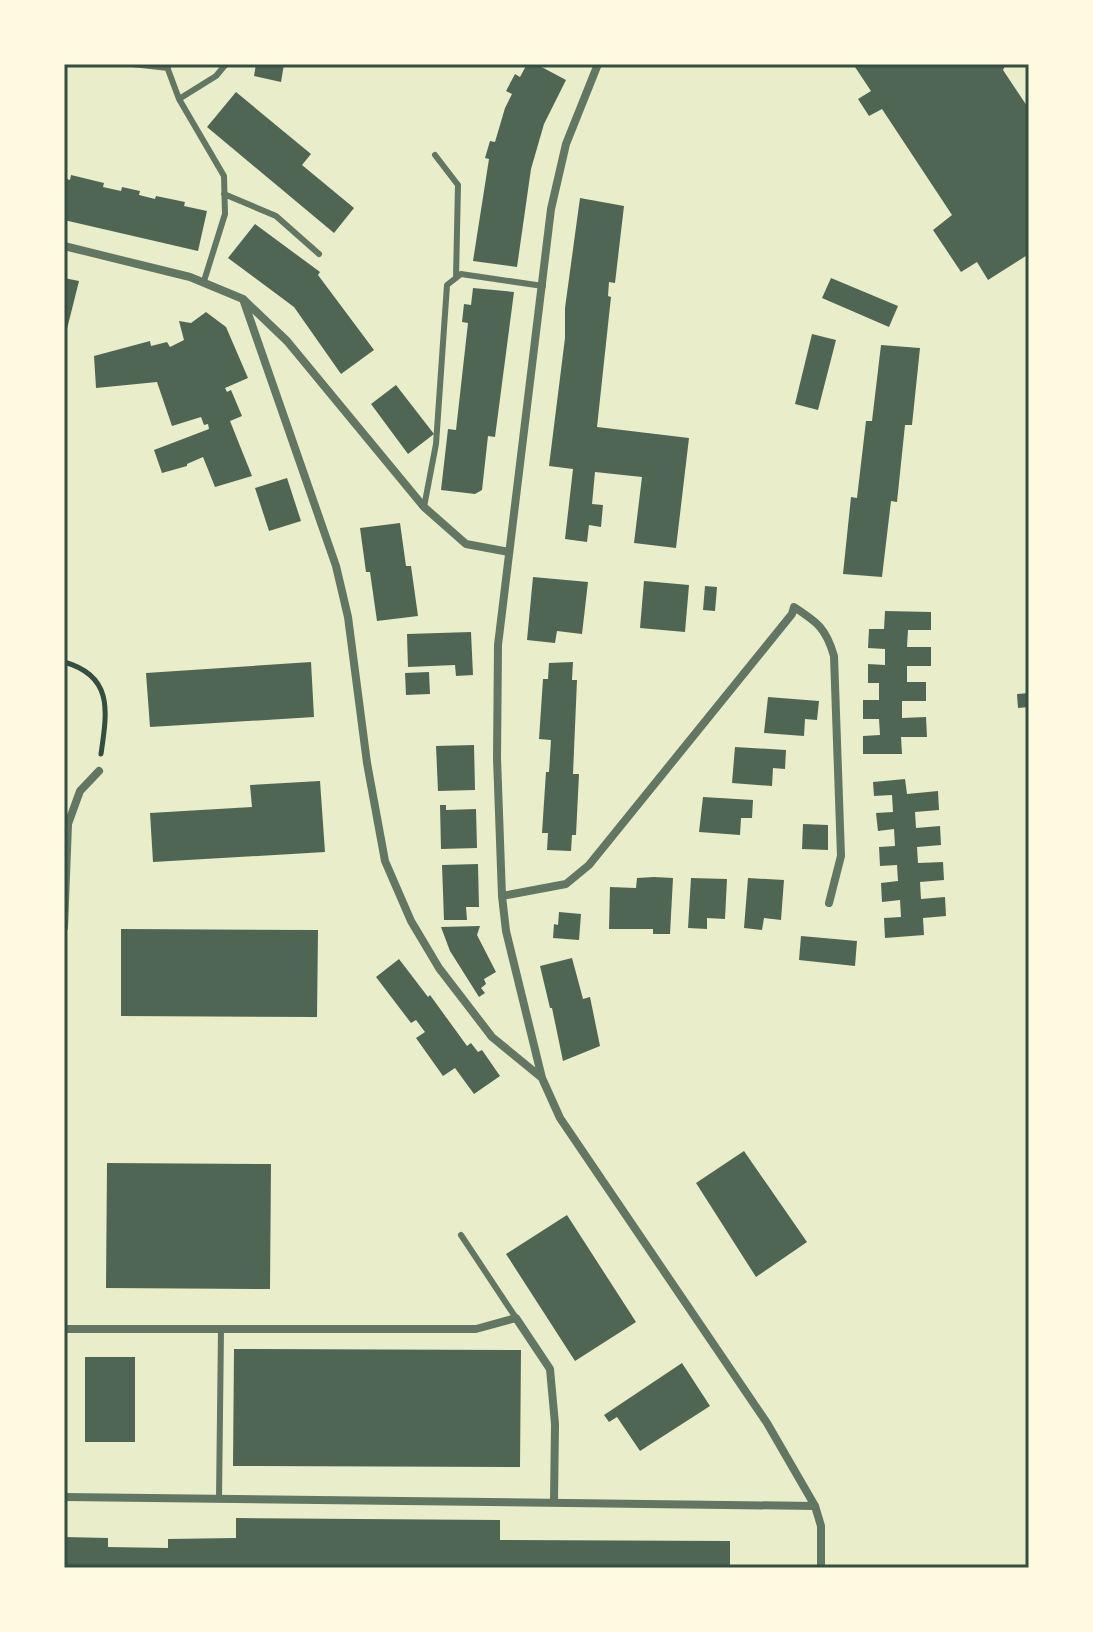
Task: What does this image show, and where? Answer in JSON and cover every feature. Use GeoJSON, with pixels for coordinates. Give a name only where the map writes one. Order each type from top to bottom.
{"type":"FeatureCollection","features":[{"type":"Feature","properties":{"kind":"street"},"geometry":{"type":"LineString","coordinates":[[598,64],[566,144],[551,209],[498,645],[497,758],[506,931],[542,1078],[560,1118],[767,1423],[815,1506],[821,1526],[821,1568]]}},
{"type":"Feature","properties":{"kind":"street"},"geometry":{"type":"LineString","coordinates":[[64,246],[204,281],[243,299],[287,341],[424,507],[466,544],[509,552]]}},
{"type":"Feature","properties":{"kind":"street"},"geometry":{"type":"LineString","coordinates":[[243,299],[336,566],[348,617],[367,763],[385,861],[411,921],[439,968],[492,1037],[542,1078]]}},
{"type":"Feature","properties":{"kind":"street"},"geometry":{"type":"LineString","coordinates":[[502,896],[566,884],[589,865],[753,664],[792,614],[794,607],[819,623],[829,639],[834,656],[841,856],[829,903]]}},
{"type":"Feature","properties":{"kind":"street"},"geometry":{"type":"LineString","coordinates":[[64,927],[68,824],[80,791],[99,771]]}},
{"type":"Feature","properties":{"kind":"street"},"geometry":{"type":"LineString","coordinates":[[64,1329],[476,1329],[516,1318],[550,1369],[555,1424],[554,1502]]}},
{"type":"Feature","properties":{"kind":"street"},"geometry":{"type":"LineString","coordinates":[[64,1497],[815,1506]]}},
{"type":"Feature","properties":{"kind":"lane"},"geometry":{"type":"LineString","coordinates":[[132,64],[167,66],[179,99],[224,176],[225,214],[204,281]]}},
{"type":"Feature","properties":{"kind":"lane"},"geometry":{"type":"LineString","coordinates":[[179,99],[216,76],[226,64]]}},
{"type":"Feature","properties":{"kind":"lane"},"geometry":{"type":"LineString","coordinates":[[435,155],[458,185],[456,278]]}},
{"type":"Feature","properties":{"kind":"lane"},"geometry":{"type":"LineString","coordinates":[[224,194],[276,216],[319,254]]}},
{"type":"Feature","properties":{"kind":"lane"},"geometry":{"type":"LineString","coordinates":[[424,507],[436,444],[447,285],[461,274],[543,286]]}},
{"type":"Feature","properties":{"kind":"lane"},"geometry":{"type":"LineString","coordinates":[[461,1235],[516,1318]]}},
{"type":"Feature","properties":{"kind":"lane"},"geometry":{"type":"LineString","coordinates":[[219,1499],[221,1329]]}},
{"type":"Feature","properties":{"kind":"path"},"geometry":{"type":"LineString","coordinates":[[64,662],[79,666],[94,676],[104,698],[107,712],[99,771]]}},
{"type":"Feature","properties":{"kind":"building"},"geometry":{"type":"Polygon","coordinates":[[[256,64],[284,64],[281,82],[254,76],[256,64]]]}},
{"type":"Feature","properties":{"kind":"building"},"geometry":{"type":"Polygon","coordinates":[[[527,64],[536,64],[566,80],[544,124],[531,169],[517,267],[473,261],[489,159],[485,158],[490,141],[495,142],[512,94],[506,91],[515,74],[520,77],[527,64]]]}},
{"type":"Feature","properties":{"kind":"building"},"geometry":{"type":"Polygon","coordinates":[[[853,64],[1006,64],[1003,70],[1029,109],[1029,254],[988,280],[977,262],[961,272],[933,230],[952,215],[882,109],[869,116],[858,99],[871,91],[853,64]]]}},
{"type":"Feature","properties":{"kind":"building"},"geometry":{"type":"Polygon","coordinates":[[[236,92],[311,154],[302,165],[354,208],[334,233],[207,127],[236,92]]]}},
{"type":"Feature","properties":{"kind":"building"},"geometry":{"type":"Polygon","coordinates":[[[71,175],[104,183],[103,187],[140,191],[139,195],[185,202],[184,206],[207,211],[198,251],[64,220],[64,178],[70,180],[71,175]]]}},
{"type":"Feature","properties":{"kind":"building"},"geometry":{"type":"Polygon","coordinates":[[[580,198],[624,206],[615,283],[609,282],[608,296],[611,297],[597,427],[689,438],[676,548],[634,543],[642,477],[595,472],[592,504],[603,505],[601,527],[589,525],[587,542],[565,539],[573,469],[549,466],[580,198]]]}},
{"type":"Feature","properties":{"kind":"building"},"geometry":{"type":"Polygon","coordinates":[[[255,224],[320,272],[318,275],[374,350],[341,374],[294,307],[228,258],[255,224]]]}},
{"type":"Feature","properties":{"kind":"building"},"geometry":{"type":"Polygon","coordinates":[[[64,278],[79,281],[67,329],[64,328],[64,278]]]}},
{"type":"Feature","properties":{"kind":"building"},"geometry":{"type":"Polygon","coordinates":[[[831,278],[898,306],[889,327],[822,298],[831,278]]]}},
{"type":"Feature","properties":{"kind":"building"},"geometry":{"type":"Polygon","coordinates":[[[473,288],[514,292],[495,437],[488,436],[482,490],[475,494],[441,490],[448,429],[456,430],[468,323],[462,322],[464,304],[471,305],[473,288]]]}},
{"type":"Feature","properties":{"kind":"building"},"geometry":{"type":"Polygon","coordinates":[[[206,312],[226,327],[248,378],[225,388],[227,392],[231,390],[242,416],[230,421],[252,476],[215,487],[203,457],[187,466],[162,473],[154,450],[209,429],[208,424],[204,425],[201,417],[172,426],[157,382],[96,388],[94,356],[150,341],[151,346],[167,342],[170,347],[184,340],[179,321],[191,323],[206,312]]]}},
{"type":"Feature","properties":{"kind":"building"},"geometry":{"type":"Polygon","coordinates":[[[812,334],[836,340],[818,410],[795,404],[812,334]]]}},
{"type":"Feature","properties":{"kind":"building"},"geometry":{"type":"Polygon","coordinates":[[[881,345],[920,348],[912,425],[905,425],[897,502],[891,501],[882,577],[843,574],[851,497],[857,498],[866,421],[872,421],[881,345]]]}},
{"type":"Feature","properties":{"kind":"building"},"geometry":{"type":"Polygon","coordinates":[[[396,385],[434,434],[408,454],[371,404],[396,385]]]}},
{"type":"Feature","properties":{"kind":"building"},"geometry":{"type":"Polygon","coordinates":[[[287,478],[301,521],[269,531],[255,488],[287,478]]]}},
{"type":"Feature","properties":{"kind":"building"},"geometry":{"type":"Polygon","coordinates":[[[400,523],[406,566],[411,566],[418,616],[377,621],[360,528],[400,523]]]}},
{"type":"Feature","properties":{"kind":"building"},"geometry":{"type":"Polygon","coordinates":[[[533,577],[588,582],[582,634],[557,631],[555,643],[527,640],[533,577]]]}},
{"type":"Feature","properties":{"kind":"building"},"geometry":{"type":"Polygon","coordinates":[[[644,581],[689,585],[685,632],[640,628],[644,581]]]}},
{"type":"Feature","properties":{"kind":"building"},"geometry":{"type":"Polygon","coordinates":[[[705,586],[717,587],[715,611],[703,610],[705,586]]]}},
{"type":"Feature","properties":{"kind":"building"},"geometry":{"type":"Polygon","coordinates":[[[885,611],[931,612],[931,630],[908,630],[907,647],[931,647],[931,666],[907,666],[907,682],[926,682],[926,701],[902,701],[902,718],[926,717],[927,737],[901,737],[902,754],[863,754],[863,736],[880,735],[879,719],[863,719],[863,700],[879,700],[879,683],[868,683],[868,664],[885,665],[885,649],[868,648],[869,629],[884,629],[885,611]]]}},
{"type":"Feature","properties":{"kind":"building"},"geometry":{"type":"Polygon","coordinates":[[[471,632],[473,675],[456,676],[455,665],[408,667],[407,634],[471,632]]]}},
{"type":"Feature","properties":{"kind":"building"},"geometry":{"type":"Polygon","coordinates":[[[311,662],[314,717],[150,727],[146,673],[311,662]]]}},
{"type":"Feature","properties":{"kind":"building"},"geometry":{"type":"Polygon","coordinates":[[[573,662],[572,680],[577,680],[573,774],[579,774],[576,835],[572,835],[571,851],[547,850],[548,833],[542,833],[551,740],[539,739],[543,679],[548,679],[549,663],[573,662]]]}},
{"type":"Feature","properties":{"kind":"building"},"geometry":{"type":"Polygon","coordinates":[[[429,672],[430,694],[406,695],[405,673],[429,672]]]}},
{"type":"Feature","properties":{"kind":"building"},"geometry":{"type":"Polygon","coordinates":[[[1029,693],[1029,707],[1018,708],[1017,694],[1029,693]]]}},
{"type":"Feature","properties":{"kind":"building"},"geometry":{"type":"Polygon","coordinates":[[[768,697],[819,701],[817,720],[805,719],[804,736],[764,733],[768,697]]]}},
{"type":"Feature","properties":{"kind":"building"},"geometry":{"type":"Polygon","coordinates":[[[474,745],[475,790],[438,791],[436,746],[474,745]]]}},
{"type":"Feature","properties":{"kind":"building"},"geometry":{"type":"Polygon","coordinates":[[[735,747],[786,750],[785,769],[773,768],[772,786],[732,783],[735,747]]]}},
{"type":"Feature","properties":{"kind":"building"},"geometry":{"type":"Polygon","coordinates":[[[905,779],[907,794],[938,791],[939,810],[915,812],[916,828],[940,826],[941,845],[917,847],[918,863],[943,862],[944,880],[920,882],[921,899],[945,897],[946,916],[923,918],[924,935],[885,938],[884,918],[901,917],[900,900],[882,902],[881,883],[898,881],[897,865],[880,866],[879,847],[895,846],[894,829],[878,831],[876,813],[893,812],[892,795],[874,796],[873,782],[905,779]]]}},
{"type":"Feature","properties":{"kind":"building"},"geometry":{"type":"Polygon","coordinates":[[[320,781],[325,852],[153,862],[150,813],[252,807],[250,785],[320,781]]]}},
{"type":"Feature","properties":{"kind":"building"},"geometry":{"type":"Polygon","coordinates":[[[703,797],[753,800],[752,818],[741,818],[740,835],[699,832],[703,797]]]}},
{"type":"Feature","properties":{"kind":"building"},"geometry":{"type":"Polygon","coordinates":[[[440,805],[446,805],[446,810],[476,809],[477,848],[441,849],[440,805]]]}},
{"type":"Feature","properties":{"kind":"building"},"geometry":{"type":"Polygon","coordinates":[[[803,824],[828,825],[828,850],[802,849],[803,824]]]}},
{"type":"Feature","properties":{"kind":"building"},"geometry":{"type":"Polygon","coordinates":[[[478,864],[479,907],[466,907],[467,920],[444,920],[442,865],[478,864]]]}},
{"type":"Feature","properties":{"kind":"building"},"geometry":{"type":"Polygon","coordinates":[[[637,878],[673,878],[670,934],[653,934],[653,929],[609,929],[610,887],[636,888],[637,878]]]}},
{"type":"Feature","properties":{"kind":"building"},"geometry":{"type":"Polygon","coordinates":[[[691,878],[727,879],[725,919],[707,918],[707,929],[688,928],[691,878]]]}},
{"type":"Feature","properties":{"kind":"building"},"geometry":{"type":"Polygon","coordinates":[[[748,878],[784,880],[781,920],[764,918],[762,930],[744,928],[748,878]]]}},
{"type":"Feature","properties":{"kind":"building"},"geometry":{"type":"Polygon","coordinates":[[[559,912],[581,914],[579,940],[553,938],[559,912]]]}},
{"type":"Feature","properties":{"kind":"building"},"geometry":{"type":"Polygon","coordinates":[[[480,926],[477,935],[496,972],[484,979],[486,984],[481,988],[485,993],[479,997],[450,951],[441,927],[480,926]]]}},
{"type":"Feature","properties":{"kind":"building"},"geometry":{"type":"Polygon","coordinates":[[[121,929],[318,930],[317,1017],[121,1016],[121,929]]]}},
{"type":"Feature","properties":{"kind":"building"},"geometry":{"type":"Polygon","coordinates":[[[801,936],[857,941],[855,966],[799,960],[801,936]]]}},
{"type":"Feature","properties":{"kind":"building"},"geometry":{"type":"Polygon","coordinates":[[[572,958],[583,999],[590,997],[600,1046],[563,1061],[540,966],[572,958]]]}},
{"type":"Feature","properties":{"kind":"building"},"geometry":{"type":"Polygon","coordinates":[[[399,959],[467,1046],[471,1043],[478,1052],[482,1050],[500,1076],[474,1094],[455,1068],[443,1076],[416,1038],[425,1032],[416,1020],[411,1023],[376,977],[399,959]]]}},
{"type":"Feature","properties":{"kind":"building"},"geometry":{"type":"Polygon","coordinates":[[[744,1151],[807,1242],[756,1277],[696,1183],[744,1151]]]}},
{"type":"Feature","properties":{"kind":"building"},"geometry":{"type":"Polygon","coordinates":[[[107,1163],[271,1164],[270,1289],[106,1288],[107,1163]]]}},
{"type":"Feature","properties":{"kind":"building"},"geometry":{"type":"Polygon","coordinates":[[[567,1215],[636,1322],[575,1361],[506,1254],[567,1215]]]}},
{"type":"Feature","properties":{"kind":"building"},"geometry":{"type":"Polygon","coordinates":[[[234,1349],[521,1350],[520,1467],[233,1466],[234,1349]]]}},
{"type":"Feature","properties":{"kind":"building"},"geometry":{"type":"Polygon","coordinates":[[[85,1357],[135,1357],[135,1442],[85,1442],[85,1357]]]}},
{"type":"Feature","properties":{"kind":"building"},"geometry":{"type":"Polygon","coordinates":[[[682,1363],[710,1406],[640,1451],[617,1417],[609,1422],[604,1415],[682,1363]]]}},
{"type":"Feature","properties":{"kind":"building"},"geometry":{"type":"Polygon","coordinates":[[[236,1518],[500,1520],[500,1540],[730,1541],[730,1568],[64,1568],[64,1537],[108,1538],[108,1547],[168,1548],[168,1539],[236,1538],[236,1518]]]}}]}
